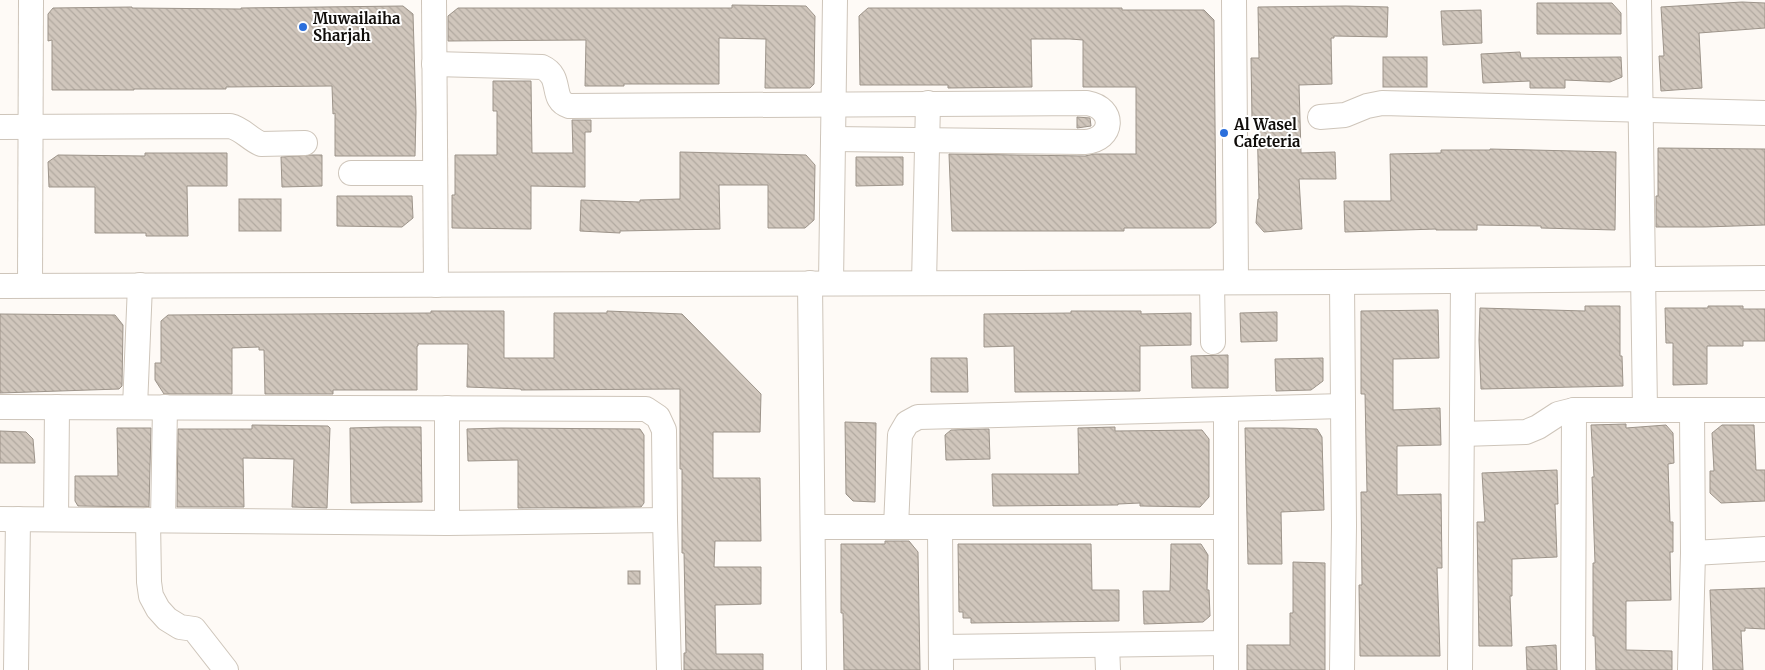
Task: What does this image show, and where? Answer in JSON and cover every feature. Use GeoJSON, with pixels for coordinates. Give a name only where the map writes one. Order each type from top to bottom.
{"type":"FeatureCollection","features":[{"type":"Feature","properties":{"kind":"street"},"geometry":{"type":"LineString","coordinates":[[30,286],[32,0]]}},
{"type":"Feature","properties":{"kind":"street"},"geometry":{"type":"LineString","coordinates":[[434,0],[436,285]]}},
{"type":"Feature","properties":{"kind":"street"},"geometry":{"type":"LineString","coordinates":[[814,670],[813,526],[821,283],[834,139],[835,0]]}},
{"type":"Feature","properties":{"kind":"street"},"geometry":{"type":"LineString","coordinates":[[1234,0],[1236,282]]}},
{"type":"Feature","properties":{"kind":"street"},"geometry":{"type":"LineString","coordinates":[[1639,0],[1645,410]]}},
{"type":"Feature","properties":{"kind":"street"},"geometry":{"type":"LineString","coordinates":[[434,64],[542,67],[552,73],[560,102],[569,106],[1088,103],[1096,104],[1102,109],[1107,116],[1108,124],[1106,132],[1100,138],[1093,141],[834,139]]}},
{"type":"Feature","properties":{"kind":"street"},"geometry":{"type":"LineString","coordinates":[[1320,117],[1345,115],[1367,106],[1382,103],[1765,113]]}},
{"type":"Feature","properties":{"kind":"street"},"geometry":{"type":"LineString","coordinates":[[924,283],[928,104]]}},
{"type":"Feature","properties":{"kind":"street"},"geometry":{"type":"LineString","coordinates":[[0,127],[230,126],[243,131],[261,144],[305,143]]}},
{"type":"Feature","properties":{"kind":"street"},"geometry":{"type":"LineString","coordinates":[[351,173],[434,173]]}},
{"type":"Feature","properties":{"kind":"street"},"geometry":{"type":"LineString","coordinates":[[0,286],[1212,283],[1765,278]]}},
{"type":"Feature","properties":{"kind":"street"},"geometry":{"type":"LineString","coordinates":[[1460,670],[1463,281]]}},
{"type":"Feature","properties":{"kind":"street"},"geometry":{"type":"LineString","coordinates":[[1342,282],[1342,670]]}},
{"type":"Feature","properties":{"kind":"street"},"geometry":{"type":"LineString","coordinates":[[1212,283],[1213,342]]}},
{"type":"Feature","properties":{"kind":"street"},"geometry":{"type":"LineString","coordinates":[[135,407],[140,285]]}},
{"type":"Feature","properties":{"kind":"street"},"geometry":{"type":"LineString","coordinates":[[896,527],[900,435],[907,424],[918,417],[1343,406]]}},
{"type":"Feature","properties":{"kind":"street"},"geometry":{"type":"LineString","coordinates":[[0,407],[639,408],[652,412],[662,423],[664,430],[669,670]]}},
{"type":"Feature","properties":{"kind":"street"},"geometry":{"type":"LineString","coordinates":[[56,519],[57,407]]}},
{"type":"Feature","properties":{"kind":"street"},"geometry":{"type":"LineString","coordinates":[[165,407],[149,582],[151,596],[158,609],[167,619],[180,626],[194,630],[226,670]]}},
{"type":"Feature","properties":{"kind":"street"},"geometry":{"type":"LineString","coordinates":[[447,408],[447,523]]}},
{"type":"Feature","properties":{"kind":"street"},"geometry":{"type":"LineString","coordinates":[[1226,409],[1226,670]]}},
{"type":"Feature","properties":{"kind":"street"},"geometry":{"type":"LineString","coordinates":[[1462,434],[1526,432],[1538,428],[1558,414],[1574,410],[1765,410]]}},
{"type":"Feature","properties":{"kind":"street"},"geometry":{"type":"LineString","coordinates":[[1573,670],[1574,410]]}},
{"type":"Feature","properties":{"kind":"street"},"geometry":{"type":"LineString","coordinates":[[1690,670],[1693,553],[1692,410]]}},
{"type":"Feature","properties":{"kind":"street"},"geometry":{"type":"LineString","coordinates":[[16,670],[9,519],[447,523],[665,520]]}},
{"type":"Feature","properties":{"kind":"street"},"geometry":{"type":"LineString","coordinates":[[813,526],[1226,527]]}},
{"type":"Feature","properties":{"kind":"street"},"geometry":{"type":"LineString","coordinates":[[940,527],[941,658],[1107,645],[1226,643]]}},
{"type":"Feature","properties":{"kind":"street"},"geometry":{"type":"LineString","coordinates":[[1693,553],[1765,549]]}},
{"type":"Feature","properties":{"kind":"street"},"geometry":{"type":"LineString","coordinates":[[1107,645],[1108,670]]}},
{"type":"Feature","properties":{"kind":"building"},"geometry":{"type":"Polygon","coordinates":[[[1742,2],[1765,3],[1765,28],[1699,33],[1702,88],[1661,91],[1659,56],[1664,56],[1661,7],[1742,2]]]}},
{"type":"Feature","properties":{"kind":"building"},"geometry":{"type":"Polygon","coordinates":[[[1537,3],[1612,3],[1621,13],[1621,34],[1537,34],[1537,3]]]}},
{"type":"Feature","properties":{"kind":"building"},"geometry":{"type":"Polygon","coordinates":[[[732,5],[806,6],[815,16],[814,84],[810,88],[765,88],[766,39],[719,38],[719,84],[624,84],[624,86],[585,86],[586,40],[448,41],[448,16],[458,8],[732,8],[732,5]]]}},
{"type":"Feature","properties":{"kind":"building"},"geometry":{"type":"Polygon","coordinates":[[[403,6],[413,14],[416,112],[415,156],[335,156],[335,113],[333,114],[332,86],[52,90],[52,40],[48,41],[48,14],[53,8],[241,9],[403,6]]]}},
{"type":"Feature","properties":{"kind":"building"},"geometry":{"type":"Polygon","coordinates":[[[1258,7],[1388,7],[1387,37],[1334,36],[1334,38],[1331,38],[1332,84],[1299,85],[1301,153],[1335,152],[1336,179],[1299,179],[1302,229],[1264,232],[1256,223],[1259,199],[1257,119],[1252,119],[1251,58],[1259,58],[1258,7]]]}},
{"type":"Feature","properties":{"kind":"building"},"geometry":{"type":"Polygon","coordinates":[[[868,8],[1122,8],[1122,10],[1204,10],[1214,20],[1216,223],[1210,228],[1124,228],[1124,231],[952,231],[949,154],[1085,156],[1094,154],[1136,154],[1136,87],[1083,87],[1083,40],[1070,39],[1031,39],[1032,87],[948,88],[948,85],[860,85],[859,16],[868,8]]]}},
{"type":"Feature","properties":{"kind":"building"},"geometry":{"type":"Polygon","coordinates":[[[1481,10],[1482,43],[1443,45],[1441,11],[1481,10]]]}},
{"type":"Feature","properties":{"kind":"building"},"geometry":{"type":"Polygon","coordinates":[[[1520,52],[1521,58],[1621,57],[1622,77],[1610,82],[1565,80],[1565,88],[1530,88],[1530,81],[1483,83],[1481,54],[1520,52]]]}},
{"type":"Feature","properties":{"kind":"building"},"geometry":{"type":"Polygon","coordinates":[[[1383,57],[1427,57],[1427,87],[1383,87],[1383,57]]]}},
{"type":"Feature","properties":{"kind":"building"},"geometry":{"type":"Polygon","coordinates":[[[493,81],[531,81],[532,153],[573,153],[572,120],[591,120],[591,132],[585,132],[585,187],[531,186],[531,229],[452,228],[452,195],[455,195],[455,155],[497,155],[497,111],[493,111],[493,81]]]}},
{"type":"Feature","properties":{"kind":"building"},"geometry":{"type":"Polygon","coordinates":[[[1077,117],[1090,118],[1091,126],[1077,128],[1077,117]]]}},
{"type":"Feature","properties":{"kind":"building"},"geometry":{"type":"Polygon","coordinates":[[[1658,148],[1765,149],[1765,225],[1656,227],[1658,148]]]}},
{"type":"Feature","properties":{"kind":"building"},"geometry":{"type":"Polygon","coordinates":[[[1490,149],[1616,152],[1615,230],[1477,225],[1477,230],[1436,229],[1345,232],[1344,201],[1391,201],[1390,154],[1441,153],[1441,150],[1490,149]]]}},
{"type":"Feature","properties":{"kind":"building"},"geometry":{"type":"Polygon","coordinates":[[[680,152],[806,155],[815,165],[814,220],[805,228],[768,228],[768,185],[719,185],[720,229],[620,231],[620,233],[580,231],[581,200],[640,202],[640,200],[680,199],[680,152]]]}},
{"type":"Feature","properties":{"kind":"building"},"geometry":{"type":"Polygon","coordinates":[[[145,153],[227,153],[227,186],[187,186],[188,236],[146,236],[146,233],[95,233],[95,187],[49,187],[48,162],[58,155],[145,156],[145,153]]]}},
{"type":"Feature","properties":{"kind":"building"},"geometry":{"type":"Polygon","coordinates":[[[322,155],[322,186],[282,187],[281,157],[322,155]]]}},
{"type":"Feature","properties":{"kind":"building"},"geometry":{"type":"Polygon","coordinates":[[[856,157],[903,157],[903,185],[856,186],[856,157]]]}},
{"type":"Feature","properties":{"kind":"building"},"geometry":{"type":"Polygon","coordinates":[[[337,196],[412,196],[413,218],[402,227],[337,226],[337,196]]]}},
{"type":"Feature","properties":{"kind":"building"},"geometry":{"type":"Polygon","coordinates":[[[239,199],[281,199],[281,231],[239,231],[239,199]]]}},
{"type":"Feature","properties":{"kind":"building"},"geometry":{"type":"Polygon","coordinates":[[[1585,306],[1620,306],[1620,356],[1622,356],[1623,386],[1481,389],[1480,308],[1585,311],[1585,306]]]}},
{"type":"Feature","properties":{"kind":"building"},"geometry":{"type":"Polygon","coordinates":[[[1708,306],[1743,306],[1743,309],[1765,309],[1765,341],[1743,341],[1743,346],[1707,346],[1707,384],[1673,385],[1673,343],[1666,343],[1665,308],[1708,308],[1708,306]]]}},
{"type":"Feature","properties":{"kind":"building"},"geometry":{"type":"Polygon","coordinates":[[[1438,310],[1439,358],[1393,359],[1393,410],[1440,408],[1441,445],[1397,446],[1397,495],[1441,494],[1442,568],[1437,568],[1440,656],[1360,656],[1359,585],[1362,585],[1361,492],[1367,492],[1365,394],[1361,394],[1361,311],[1438,310]]]}},
{"type":"Feature","properties":{"kind":"building"},"geometry":{"type":"Polygon","coordinates":[[[431,311],[504,311],[504,358],[554,358],[554,313],[607,313],[607,311],[682,314],[761,394],[760,432],[713,432],[713,478],[760,478],[761,541],[715,541],[714,567],[761,567],[761,604],[715,605],[716,654],[763,654],[763,670],[684,670],[684,653],[686,653],[684,553],[682,553],[682,469],[680,469],[680,389],[521,390],[467,387],[468,344],[418,344],[417,390],[333,390],[333,394],[265,394],[264,350],[259,350],[259,347],[232,348],[232,394],[164,394],[155,380],[155,363],[161,363],[161,321],[168,315],[431,313],[431,311]]]}},
{"type":"Feature","properties":{"kind":"building"},"geometry":{"type":"Polygon","coordinates":[[[1071,311],[1141,311],[1141,314],[1191,313],[1191,345],[1140,346],[1140,391],[1015,392],[1014,346],[984,347],[984,314],[1071,313],[1071,311]]]}},
{"type":"Feature","properties":{"kind":"building"},"geometry":{"type":"Polygon","coordinates":[[[1277,312],[1277,341],[1241,342],[1240,313],[1277,312]]]}},
{"type":"Feature","properties":{"kind":"building"},"geometry":{"type":"Polygon","coordinates":[[[0,314],[115,315],[123,325],[122,386],[119,389],[0,393],[0,314]]]}},
{"type":"Feature","properties":{"kind":"building"},"geometry":{"type":"Polygon","coordinates":[[[1228,355],[1228,388],[1192,388],[1191,356],[1228,355]]]}},
{"type":"Feature","properties":{"kind":"building"},"geometry":{"type":"Polygon","coordinates":[[[931,358],[967,358],[968,392],[931,392],[931,358]]]}},
{"type":"Feature","properties":{"kind":"building"},"geometry":{"type":"Polygon","coordinates":[[[1323,358],[1323,381],[1311,390],[1276,391],[1275,359],[1323,358]]]}},
{"type":"Feature","properties":{"kind":"building"},"geometry":{"type":"Polygon","coordinates":[[[845,422],[876,423],[875,502],[853,501],[846,494],[845,422]]]}},
{"type":"Feature","properties":{"kind":"building"},"geometry":{"type":"Polygon","coordinates":[[[1626,424],[1626,428],[1666,425],[1673,433],[1674,463],[1668,464],[1670,522],[1673,522],[1673,552],[1670,552],[1671,600],[1626,601],[1626,650],[1672,651],[1672,670],[1596,670],[1595,636],[1593,636],[1593,563],[1595,563],[1591,425],[1626,424]]]}},
{"type":"Feature","properties":{"kind":"building"},"geometry":{"type":"Polygon","coordinates":[[[252,425],[328,426],[330,428],[327,508],[292,507],[294,459],[243,458],[244,507],[177,507],[178,429],[252,429],[252,425]]]}},
{"type":"Feature","properties":{"kind":"building"},"geometry":{"type":"Polygon","coordinates":[[[1722,425],[1754,425],[1756,470],[1765,470],[1765,501],[1721,503],[1710,493],[1710,471],[1714,471],[1712,433],[1722,425]]]}},
{"type":"Feature","properties":{"kind":"building"},"geometry":{"type":"Polygon","coordinates":[[[421,427],[422,502],[351,503],[350,428],[421,427]]]}},
{"type":"Feature","properties":{"kind":"building"},"geometry":{"type":"Polygon","coordinates":[[[1115,427],[1115,431],[1202,430],[1209,439],[1209,497],[1200,507],[1140,506],[1140,503],[1118,505],[993,506],[992,474],[1079,474],[1078,428],[1115,427]]]}},
{"type":"Feature","properties":{"kind":"building"},"geometry":{"type":"Polygon","coordinates":[[[117,428],[151,428],[149,507],[78,506],[75,501],[75,476],[118,476],[117,428]]]}},
{"type":"Feature","properties":{"kind":"building"},"geometry":{"type":"Polygon","coordinates":[[[1245,428],[1317,429],[1322,437],[1324,510],[1281,512],[1282,564],[1248,564],[1245,428]]]}},
{"type":"Feature","properties":{"kind":"building"},"geometry":{"type":"Polygon","coordinates":[[[467,429],[640,429],[644,435],[644,503],[641,507],[518,508],[518,460],[468,461],[467,429]]]}},
{"type":"Feature","properties":{"kind":"building"},"geometry":{"type":"Polygon","coordinates":[[[989,429],[990,459],[946,460],[945,435],[951,430],[989,429]]]}},
{"type":"Feature","properties":{"kind":"building"},"geometry":{"type":"Polygon","coordinates":[[[0,431],[26,432],[33,439],[35,463],[0,463],[0,431]]]}},
{"type":"Feature","properties":{"kind":"building"},"geometry":{"type":"Polygon","coordinates":[[[1557,470],[1558,504],[1555,504],[1557,557],[1512,559],[1512,596],[1510,596],[1512,646],[1479,646],[1477,522],[1485,522],[1482,473],[1557,470]]]}},
{"type":"Feature","properties":{"kind":"building"},"geometry":{"type":"Polygon","coordinates":[[[885,541],[909,541],[918,552],[920,670],[844,670],[843,613],[841,613],[841,544],[885,544],[885,541]]]}},
{"type":"Feature","properties":{"kind":"building"},"geometry":{"type":"Polygon","coordinates":[[[958,544],[1091,544],[1092,590],[1119,590],[1119,621],[971,623],[971,618],[963,618],[963,612],[959,612],[958,544]]]}},
{"type":"Feature","properties":{"kind":"building"},"geometry":{"type":"Polygon","coordinates":[[[1171,544],[1201,544],[1208,555],[1207,590],[1209,590],[1210,616],[1203,622],[1144,624],[1143,591],[1170,591],[1171,544]]]}},
{"type":"Feature","properties":{"kind":"building"},"geometry":{"type":"Polygon","coordinates":[[[1293,562],[1325,563],[1325,670],[1247,670],[1247,645],[1290,645],[1290,613],[1293,613],[1293,562]]]}},
{"type":"Feature","properties":{"kind":"building"},"geometry":{"type":"Polygon","coordinates":[[[628,571],[640,571],[640,584],[628,584],[628,571]]]}},
{"type":"Feature","properties":{"kind":"building"},"geometry":{"type":"Polygon","coordinates":[[[1765,588],[1765,629],[1745,628],[1745,631],[1741,631],[1743,670],[1713,670],[1710,590],[1765,588]]]}},
{"type":"Feature","properties":{"kind":"building"},"geometry":{"type":"Polygon","coordinates":[[[1556,645],[1557,670],[1527,670],[1526,647],[1556,645]]]}},
{"type":"Feature","properties":{"kind":"place","name":"Muwailaiha Sharjah"},"geometry":{"type":"Point","coordinates":[303,27]}},
{"type":"Feature","properties":{"kind":"place","name":"Al Wasel Cafeteria"},"geometry":{"type":"Point","coordinates":[1224,133]}}]}
